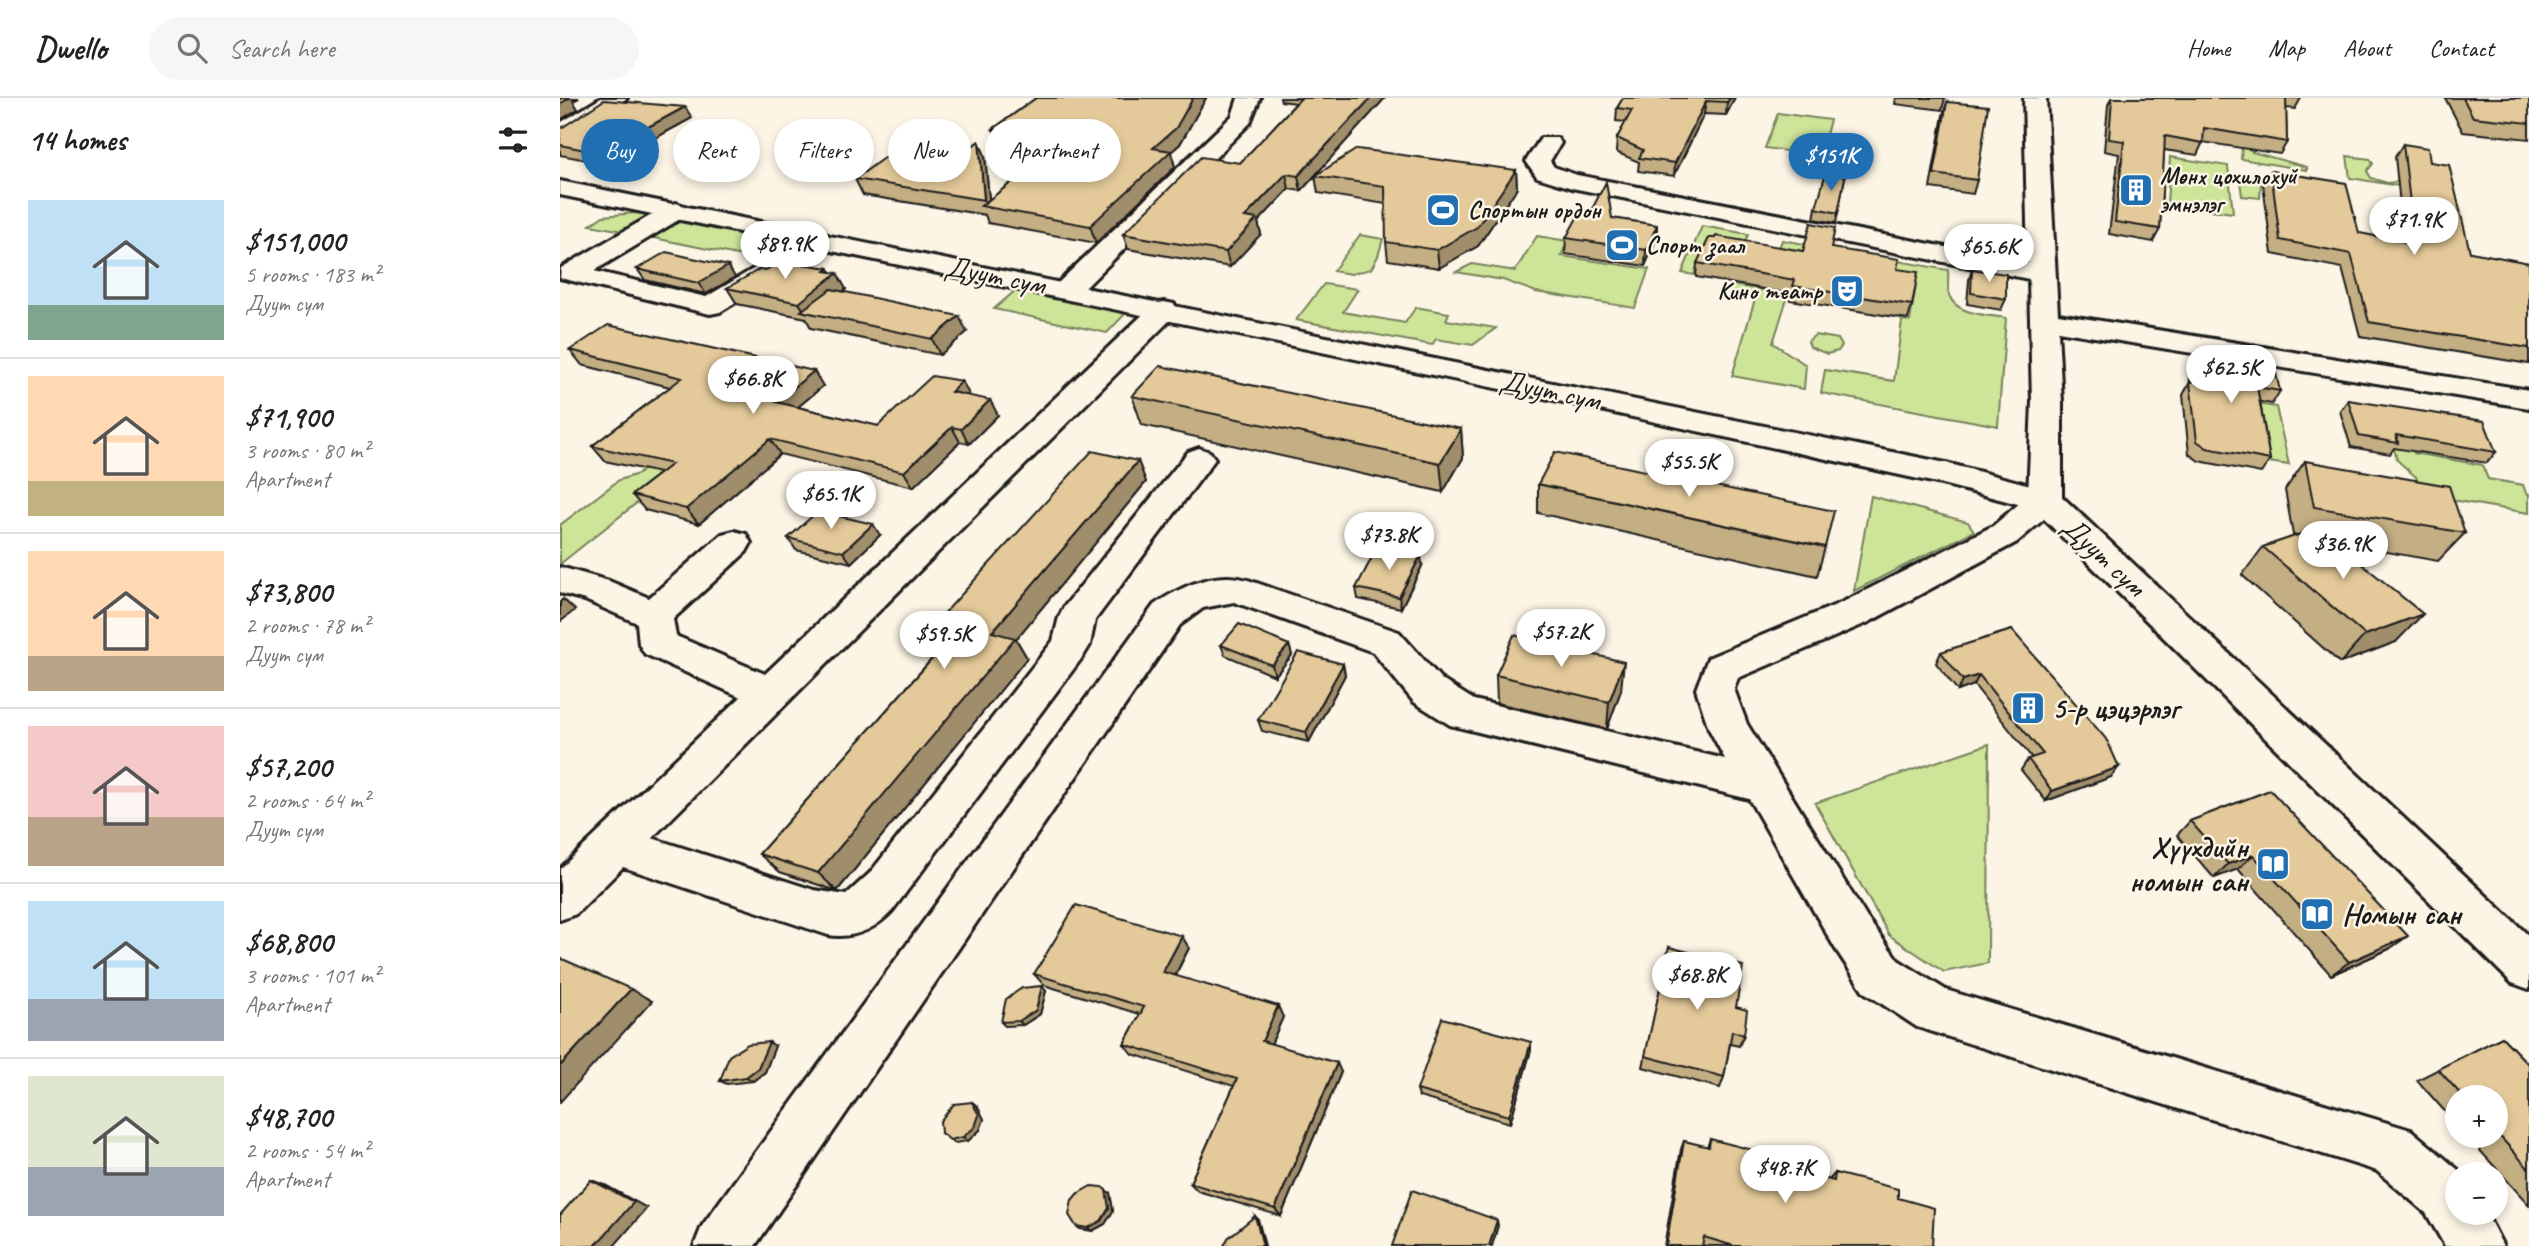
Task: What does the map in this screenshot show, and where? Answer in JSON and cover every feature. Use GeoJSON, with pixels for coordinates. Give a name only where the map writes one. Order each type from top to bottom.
{"type":"FeatureCollection","features":[{"type":"Feature","properties":{"kind":"street"},"geometry":{"type":"LineString","coordinates":[[560,133],[616,98]]}},
{"type":"Feature","properties":{"kind":"street"},"geometry":{"type":"LineString","coordinates":[[1068,289],[1242,118],[1249,98]]}},
{"type":"Feature","properties":{"kind":"street"},"geometry":{"type":"LineString","coordinates":[[2035,98],[2047,402],[2045,500],[2005,534],[1879,600],[1722,669],[1715,688],[1729,729],[1852,933],[1881,976],[1934,1010],[2392,1149],[2445,1194],[2475,1246]]}},
{"type":"Feature","properties":{"kind":"street"},"geometry":{"type":"LineString","coordinates":[[1549,143],[1538,161],[1545,173],[1572,181],[2040,272]]}},
{"type":"Feature","properties":{"kind":"street","name":"Дуут сум"},"geometry":{"type":"LineString","coordinates":[[560,188],[1068,289],[1946,474],[2045,500],[2529,967]]}},
{"type":"Feature","properties":{"kind":"street"},"geometry":{"type":"LineString","coordinates":[[566,273],[676,211]]}},
{"type":"Feature","properties":{"kind":"street"},"geometry":{"type":"LineString","coordinates":[[566,273],[710,306],[819,240]]}},
{"type":"Feature","properties":{"kind":"street"},"geometry":{"type":"LineString","coordinates":[[560,899],[1164,310]]}},
{"type":"Feature","properties":{"kind":"street"},"geometry":{"type":"LineString","coordinates":[[2042,320],[2529,399]]}},
{"type":"Feature","properties":{"kind":"street"},"geometry":{"type":"LineString","coordinates":[[616,845],[838,918],[860,914],[886,887],[1071,645],[1077,617],[1199,459]]}},
{"type":"Feature","properties":{"kind":"street"},"geometry":{"type":"LineString","coordinates":[[654,615],[734,542]]}},
{"type":"Feature","properties":{"kind":"street"},"geometry":{"type":"LineString","coordinates":[[560,580],[596,590],[654,615]]}},
{"type":"Feature","properties":{"kind":"street"},"geometry":{"type":"LineString","coordinates":[[722,1246],[1167,615],[1193,597],[1235,589],[1386,642],[1428,691],[1464,714],[1762,785]]}},
{"type":"Feature","properties":{"kind":"street"},"geometry":{"type":"LineString","coordinates":[[654,615],[657,643],[771,693]]}},
{"type":"Feature","properties":{"kind":"green space"},"geometry":{"type":"Polygon","coordinates":[[[1778,113],[1830,120],[1820,156],[1765,148],[1778,113]]]}},
{"type":"Feature","properties":{"kind":"green space"},"geometry":{"type":"Polygon","coordinates":[[[2242,145],[2251,147],[2252,152],[2307,167],[2307,170],[2241,159],[2242,145]]]}},
{"type":"Feature","properties":{"kind":"green space"},"geometry":{"type":"Polygon","coordinates":[[[2347,156],[2370,159],[2373,164],[2367,171],[2371,178],[2387,183],[2397,182],[2400,174],[2435,192],[2350,178],[2347,156]]]}},
{"type":"Feature","properties":{"kind":"green space"},"geometry":{"type":"Polygon","coordinates":[[[2170,157],[2228,166],[2233,213],[2167,204],[2170,157]]]}},
{"type":"Feature","properties":{"kind":"green space"},"geometry":{"type":"Polygon","coordinates":[[[2239,174],[2338,188],[2339,195],[2261,182],[2260,198],[2242,196],[2239,174]]]}},
{"type":"Feature","properties":{"kind":"green space"},"geometry":{"type":"Polygon","coordinates":[[[635,213],[648,215],[623,231],[590,225],[603,216],[635,213]]]}},
{"type":"Feature","properties":{"kind":"green space"},"geometry":{"type":"Polygon","coordinates":[[[674,221],[795,245],[771,262],[649,237],[674,221]]]}},
{"type":"Feature","properties":{"kind":"green space"},"geometry":{"type":"Polygon","coordinates":[[[1702,226],[1748,234],[1742,253],[1699,262],[1694,275],[1682,273],[1702,226]]]}},
{"type":"Feature","properties":{"kind":"green space"},"geometry":{"type":"Polygon","coordinates":[[[1360,235],[1383,239],[1371,269],[1351,274],[1333,271],[1360,235]]]}},
{"type":"Feature","properties":{"kind":"green space"},"geometry":{"type":"Polygon","coordinates":[[[1537,236],[1568,241],[1561,256],[1649,269],[1635,308],[1536,292],[1503,280],[1456,272],[1472,264],[1515,271],[1537,236]]]}},
{"type":"Feature","properties":{"kind":"green space"},"geometry":{"type":"Polygon","coordinates":[[[1782,240],[1948,270],[1949,294],[1958,306],[1973,313],[2006,318],[1998,426],[1821,393],[1825,370],[1894,381],[1902,320],[1910,321],[1916,286],[1800,257],[1773,343],[1806,365],[1804,389],[1732,376],[1755,299],[1729,294],[1732,285],[1768,291],[1774,275],[1770,274],[1782,240]]]}},
{"type":"Feature","properties":{"kind":"green space"},"geometry":{"type":"Polygon","coordinates":[[[1324,284],[1358,289],[1343,312],[1405,323],[1416,307],[1449,313],[1446,320],[1496,328],[1473,345],[1436,339],[1432,345],[1296,320],[1324,284]]]}},
{"type":"Feature","properties":{"kind":"green space"},"geometry":{"type":"Polygon","coordinates":[[[1016,290],[1127,312],[1107,333],[994,309],[1016,290]]]}},
{"type":"Feature","properties":{"kind":"green space"},"geometry":{"type":"Polygon","coordinates":[[[1815,335],[1838,339],[1842,346],[1838,351],[1827,354],[1810,347],[1808,341],[1815,335]]]}},
{"type":"Feature","properties":{"kind":"green space"},"geometry":{"type":"Polygon","coordinates":[[[658,395],[746,416],[560,564],[560,525],[619,480],[638,474],[688,434],[665,408],[658,395]]]}},
{"type":"Feature","properties":{"kind":"green space"},"geometry":{"type":"Polygon","coordinates":[[[2257,404],[2276,407],[2289,465],[2269,462],[2257,404]]]}},
{"type":"Feature","properties":{"kind":"green space"},"geometry":{"type":"Polygon","coordinates":[[[2384,412],[2401,415],[2414,453],[2482,465],[2488,479],[2523,485],[2529,494],[2529,513],[2422,495],[2416,477],[2397,460],[2384,412]]]}},
{"type":"Feature","properties":{"kind":"green space"},"geometry":{"type":"Polygon","coordinates":[[[1871,496],[1968,522],[1974,531],[1854,591],[1871,496]]]}},
{"type":"Feature","properties":{"kind":"green space"},"geometry":{"type":"Polygon","coordinates":[[[1989,744],[1988,963],[1944,972],[1889,935],[1815,803],[1989,744]]]}},
{"type":"Feature","properties":{"kind":"building"},"geometry":{"type":"Polygon","coordinates":[[[1036,98],[1193,98],[1176,128],[1153,148],[1171,151],[1090,226],[981,206],[1012,182],[1121,182],[1121,119],[1007,119],[1036,98]]]}},
{"type":"Feature","properties":{"kind":"building"},"geometry":{"type":"Polygon","coordinates":[[[1301,98],[1371,98],[1298,176],[1286,174],[1245,217],[1257,219],[1226,252],[1123,234],[1201,157],[1240,163],[1301,98]]]}},
{"type":"Feature","properties":{"kind":"building"},"geometry":{"type":"Polygon","coordinates":[[[1623,98],[1730,98],[1727,102],[1706,101],[1675,163],[1639,158],[1643,150],[1617,138],[1632,110],[1617,108],[1623,98]]]}},
{"type":"Feature","properties":{"kind":"building"},"geometry":{"type":"Polygon","coordinates":[[[2112,98],[2286,98],[2287,142],[2204,128],[2203,143],[2165,136],[2160,229],[2115,222],[2124,141],[2109,139],[2112,98]]]}},
{"type":"Feature","properties":{"kind":"building"},"geometry":{"type":"Polygon","coordinates":[[[2463,98],[2529,98],[2529,123],[2473,117],[2463,98]]]}},
{"type":"Feature","properties":{"kind":"building"},"geometry":{"type":"Polygon","coordinates":[[[604,100],[685,107],[659,121],[581,119],[581,149],[560,145],[560,129],[604,100]]]}},
{"type":"Feature","properties":{"kind":"building"},"geometry":{"type":"Polygon","coordinates":[[[1947,102],[1988,106],[1977,180],[1934,174],[1947,102]]]}},
{"type":"Feature","properties":{"kind":"building"},"geometry":{"type":"Polygon","coordinates":[[[979,141],[984,200],[873,182],[874,165],[885,157],[888,158],[888,182],[971,182],[971,147],[979,141]]]}},
{"type":"Feature","properties":{"kind":"building"},"geometry":{"type":"Polygon","coordinates":[[[2403,144],[2428,148],[2430,162],[2449,165],[2470,252],[2529,263],[2529,348],[2369,322],[2351,254],[2280,240],[2271,171],[2346,183],[2359,233],[2415,244],[2403,144]]]}},
{"type":"Feature","properties":{"kind":"building"},"geometry":{"type":"Polygon","coordinates":[[[1357,149],[1516,170],[1477,227],[1437,250],[1386,242],[1385,186],[1315,176],[1357,149]]]}},
{"type":"Feature","properties":{"kind":"building"},"geometry":{"type":"Polygon","coordinates":[[[1826,172],[1845,177],[1838,213],[1816,208],[1826,172]]]}},
{"type":"Feature","properties":{"kind":"building"},"geometry":{"type":"Polygon","coordinates":[[[1606,182],[1612,218],[1657,225],[1646,250],[1566,238],[1579,214],[1589,215],[1606,182]]]}},
{"type":"Feature","properties":{"kind":"building"},"geometry":{"type":"Polygon","coordinates":[[[1811,223],[1835,228],[1831,248],[1899,259],[1897,269],[1918,272],[1912,305],[1793,286],[1795,280],[1697,263],[1709,238],[1716,236],[1803,251],[1811,223]]]}},
{"type":"Feature","properties":{"kind":"building"},"geometry":{"type":"Polygon","coordinates":[[[666,252],[728,266],[698,283],[637,269],[666,252]]]}},
{"type":"Feature","properties":{"kind":"building"},"geometry":{"type":"Polygon","coordinates":[[[791,262],[828,268],[825,271],[837,273],[799,303],[727,288],[760,269],[766,270],[776,263],[791,262]]]}},
{"type":"Feature","properties":{"kind":"building"},"geometry":{"type":"Polygon","coordinates":[[[1972,269],[2006,274],[2006,299],[1971,293],[1972,269]]]}},
{"type":"Feature","properties":{"kind":"building"},"geometry":{"type":"Polygon","coordinates":[[[831,289],[959,316],[932,339],[801,311],[831,289]]]}},
{"type":"Feature","properties":{"kind":"building"},"geometry":{"type":"Polygon","coordinates":[[[608,325],[814,371],[776,402],[878,426],[932,376],[962,381],[951,392],[990,400],[961,429],[952,427],[904,472],[770,439],[686,509],[632,495],[672,464],[592,446],[682,378],[570,350],[608,325]]]}},
{"type":"Feature","properties":{"kind":"building"},"geometry":{"type":"Polygon","coordinates":[[[2196,353],[2274,365],[2280,391],[2257,387],[2270,460],[2207,448],[2197,441],[2190,382],[2199,379],[2196,353]]]}},
{"type":"Feature","properties":{"kind":"building"},"geometry":{"type":"Polygon","coordinates":[[[1160,366],[1461,429],[1440,463],[1132,396],[1160,366]]]}},
{"type":"Feature","properties":{"kind":"building"},"geometry":{"type":"Polygon","coordinates":[[[2348,400],[2484,421],[2496,452],[2396,435],[2398,443],[2359,436],[2348,400]]]}},
{"type":"Feature","properties":{"kind":"building"},"geometry":{"type":"Polygon","coordinates":[[[1092,451],[1138,461],[992,632],[1015,638],[818,873],[759,854],[964,623],[941,617],[1092,451]]]}},
{"type":"Feature","properties":{"kind":"building"},"geometry":{"type":"Polygon","coordinates":[[[1555,452],[1834,511],[1825,547],[1538,484],[1555,452]]]}},
{"type":"Feature","properties":{"kind":"building"},"geometry":{"type":"Polygon","coordinates":[[[2305,461],[2449,486],[2465,533],[2314,507],[2305,461]]]}},
{"type":"Feature","properties":{"kind":"building"},"geometry":{"type":"Polygon","coordinates":[[[818,511],[873,524],[843,552],[788,538],[818,511]]]}},
{"type":"Feature","properties":{"kind":"building"},"geometry":{"type":"Polygon","coordinates":[[[2318,528],[2423,614],[2365,635],[2263,547],[2318,528]]]}},
{"type":"Feature","properties":{"kind":"building"},"geometry":{"type":"Polygon","coordinates":[[[1378,546],[1421,555],[1399,597],[1356,588],[1378,546]]]}},
{"type":"Feature","properties":{"kind":"building"},"geometry":{"type":"Polygon","coordinates":[[[1239,624],[1289,645],[1272,665],[1221,645],[1239,624]]]}},
{"type":"Feature","properties":{"kind":"building","name":"5-р цэцэрлэг"},"geometry":{"type":"Polygon","coordinates":[[[2012,630],[2107,740],[2119,767],[2052,791],[2028,759],[2043,754],[1979,675],[1963,680],[1941,652],[2012,630]]]}},
{"type":"Feature","properties":{"kind":"building"},"geometry":{"type":"Polygon","coordinates":[[[1514,635],[1624,662],[1609,702],[1496,675],[1514,635]]]}},
{"type":"Feature","properties":{"kind":"building"},"geometry":{"type":"Polygon","coordinates":[[[1298,652],[1343,664],[1306,732],[1258,720],[1298,652]]]}},
{"type":"Feature","properties":{"kind":"building","name":"Номын сан"},"geometry":{"type":"Polygon","coordinates":[[[2270,790],[2408,936],[2349,962],[2253,855],[2228,864],[2190,821],[2270,790]]]}},
{"type":"Feature","properties":{"kind":"building"},"geometry":{"type":"Polygon","coordinates":[[[1076,905],[1182,936],[1163,972],[1278,1006],[1262,1041],[1337,1063],[1275,1209],[1190,1183],[1237,1079],[1124,1044],[1144,1007],[1034,974],[1076,905]]]}},
{"type":"Feature","properties":{"kind":"building"},"geometry":{"type":"Polygon","coordinates":[[[1669,947],[1743,966],[1736,1007],[1747,1010],[1744,1035],[1732,1031],[1724,1077],[1645,1056],[1669,947]]]}},
{"type":"Feature","properties":{"kind":"building"},"geometry":{"type":"Polygon","coordinates":[[[560,958],[631,989],[560,1066],[560,958]]]}},
{"type":"Feature","properties":{"kind":"building"},"geometry":{"type":"Polygon","coordinates":[[[1042,986],[1036,1010],[1019,1021],[1001,1022],[1006,999],[1022,988],[1042,986]]]}},
{"type":"Feature","properties":{"kind":"building"},"geometry":{"type":"Polygon","coordinates":[[[1442,1018],[1531,1042],[1509,1116],[1417,1090],[1442,1018]]]}},
{"type":"Feature","properties":{"kind":"building"},"geometry":{"type":"Polygon","coordinates":[[[2502,1037],[2529,1065],[2529,1169],[2508,1145],[2508,1085],[2452,1085],[2438,1069],[2502,1037]]]}},
{"type":"Feature","properties":{"kind":"building"},"geometry":{"type":"Polygon","coordinates":[[[769,1042],[758,1068],[746,1077],[720,1081],[729,1056],[748,1044],[769,1042]]]}},
{"type":"Feature","properties":{"kind":"building"},"geometry":{"type":"Polygon","coordinates":[[[972,1102],[979,1115],[975,1127],[963,1137],[950,1140],[941,1133],[940,1121],[954,1104],[972,1102]]]}},
{"type":"Feature","properties":{"kind":"building"},"geometry":{"type":"Polygon","coordinates":[[[1710,1139],[1776,1156],[1775,1165],[1834,1181],[1835,1173],[1898,1189],[1898,1198],[1934,1208],[1932,1246],[1734,1246],[1704,1237],[1702,1246],[1666,1246],[1684,1141],[1709,1147],[1710,1139]]]}},
{"type":"Feature","properties":{"kind":"building"},"geometry":{"type":"Polygon","coordinates":[[[591,1180],[634,1202],[595,1246],[560,1246],[560,1215],[591,1180]]]}},
{"type":"Feature","properties":{"kind":"building"},"geometry":{"type":"Polygon","coordinates":[[[1091,1186],[1106,1190],[1109,1208],[1101,1221],[1088,1228],[1076,1226],[1069,1215],[1072,1200],[1091,1186]]]}},
{"type":"Feature","properties":{"kind":"building"},"geometry":{"type":"Polygon","coordinates":[[[1412,1190],[1497,1220],[1489,1246],[1392,1246],[1412,1190]]]}},
{"type":"Feature","properties":{"kind":"building"},"geometry":{"type":"Polygon","coordinates":[[[1255,1216],[1263,1246],[1224,1246],[1228,1238],[1255,1216]]]}},
{"type":"Feature","properties":{"kind":"place","name":"Мөнх цохилохуй эмнэлэг"},"geometry":{"type":"Point","coordinates":[2136,190]}},
{"type":"Feature","properties":{"kind":"place","name":"Спортын ордон"},"geometry":{"type":"Point","coordinates":[1443,210]}},
{"type":"Feature","properties":{"kind":"place","name":"Спорт заал"},"geometry":{"type":"Point","coordinates":[1622,245]}},
{"type":"Feature","properties":{"kind":"place","name":"Кино театр"},"geometry":{"type":"Point","coordinates":[1847,291]}},
{"type":"Feature","properties":{"kind":"place","name":"5-р цэцэрлэг"},"geometry":{"type":"Point","coordinates":[2028,708]}},
{"type":"Feature","properties":{"kind":"place","name":"Хүүхдийн номын сан"},"geometry":{"type":"Point","coordinates":[2273,864]}},
{"type":"Feature","properties":{"kind":"place","name":"Номын сан"},"geometry":{"type":"Point","coordinates":[2317,914]}}]}
